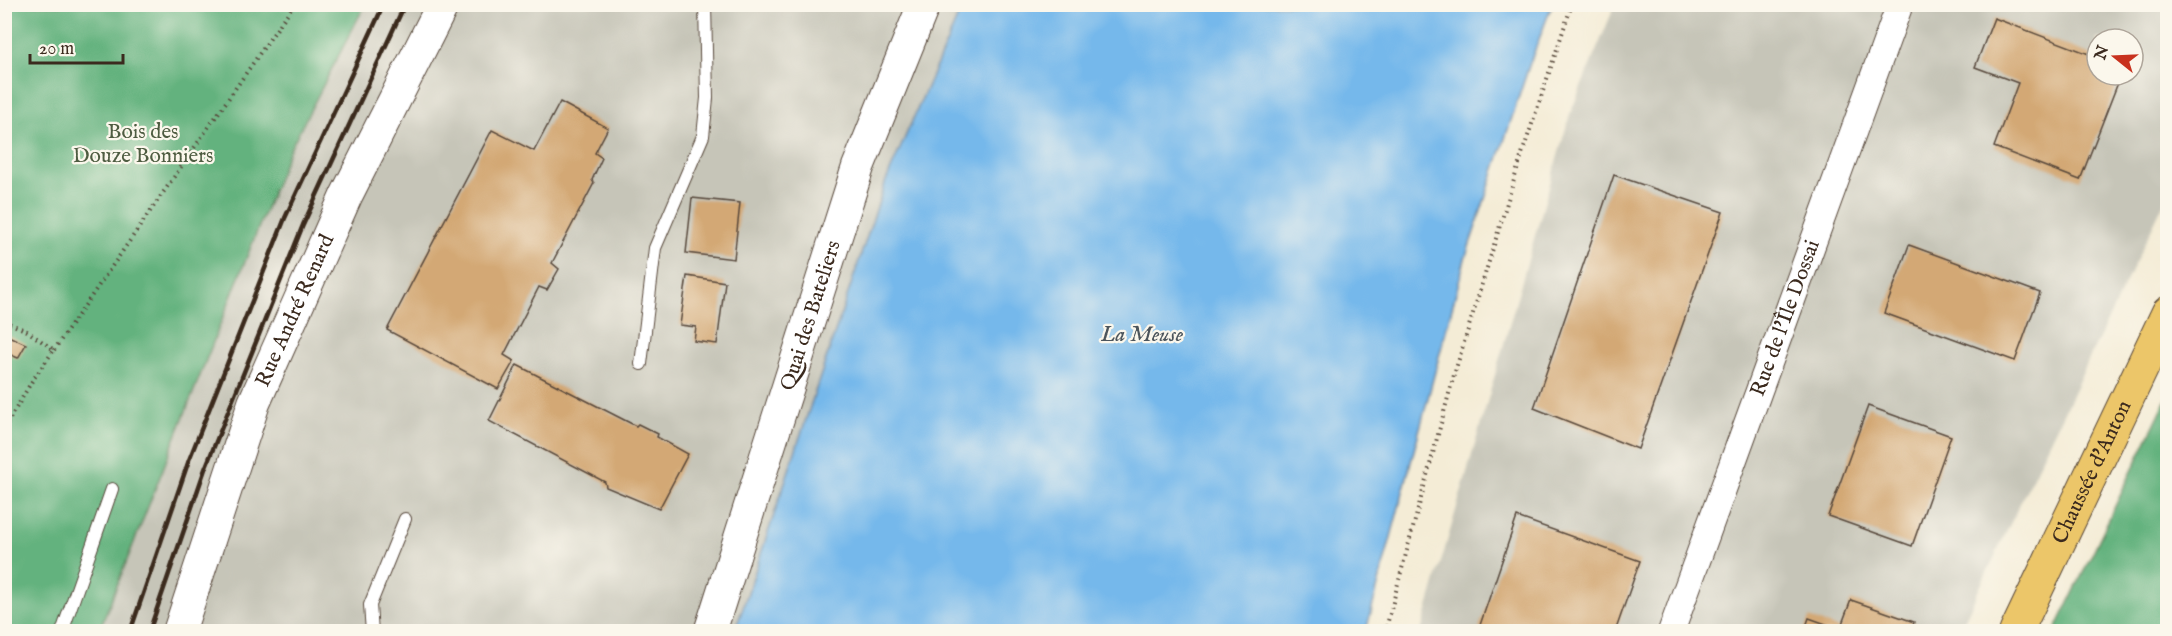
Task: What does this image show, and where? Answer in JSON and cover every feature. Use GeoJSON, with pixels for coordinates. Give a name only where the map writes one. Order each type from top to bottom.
{"type":"FeatureCollection","features":[{"type":"Feature","properties":{"kind":"main road","name":"Chaussée d'Anton"},"geometry":{"type":"LineString","coordinates":[[2016,632],[2168,314]]}},
{"type":"Feature","properties":{"kind":"street","name":"Rue André Renard"},"geometry":{"type":"LineString","coordinates":[[179,632],[254,403],[346,196],[443,4]]}},
{"type":"Feature","properties":{"kind":"street","name":"Quai des Bateliers"},"geometry":{"type":"LineString","coordinates":[[710,632],[858,168],[924,4]]}},
{"type":"Feature","properties":{"kind":"street","name":"Rue de l'Île Dossai"},"geometry":{"type":"LineString","coordinates":[[1671,632],[1900,4]]}},
{"type":"Feature","properties":{"kind":"lane"},"geometry":{"type":"LineString","coordinates":[[641,363],[655,248],[703,136],[707,98],[705,4]]}},
{"type":"Feature","properties":{"kind":"lane"},"geometry":{"type":"LineString","coordinates":[[62,632],[112,489]]}},
{"type":"Feature","properties":{"kind":"lane"},"geometry":{"type":"LineString","coordinates":[[372,632],[370,605],[405,519]]}},
{"type":"Feature","properties":{"kind":"path"},"geometry":{"type":"LineString","coordinates":[[4,429],[32,381],[294,4]]}},
{"type":"Feature","properties":{"kind":"path"},"geometry":{"type":"LineString","coordinates":[[1385,632],[1457,364],[1522,154],[1572,4]]}},
{"type":"Feature","properties":{"kind":"path"},"geometry":{"type":"LineString","coordinates":[[4,321],[27,330],[54,351]]}},
{"type":"Feature","properties":{"kind":"shaded area"},"geometry":{"type":"Polygon","coordinates":[[[365,5],[963,5],[885,183],[735,631],[5,631],[4,155],[288,153],[365,5]]]}},
{"type":"Feature","properties":{"kind":"shaded area"},"geometry":{"type":"Polygon","coordinates":[[[1615,5],[2167,5],[2167,196],[1959,631],[1421,632],[1570,114],[1615,5]]]}},
{"type":"Feature","properties":{"kind":"green space","name":"Bois des Douze Bonniers"},"geometry":{"type":"Polygon","coordinates":[[[4,5],[365,5],[288,153],[99,631],[5,631],[4,5]]]}},
{"type":"Feature","properties":{"kind":"green space"},"geometry":{"type":"Polygon","coordinates":[[[2167,398],[2167,631],[2055,631],[2167,398]]]}},
{"type":"Feature","properties":{"kind":"water","name":"La Meuse"},"geometry":{"type":"Polygon","coordinates":[[[963,5],[1552,5],[1530,63],[1465,259],[1366,631],[735,631],[885,183],[963,5]]]}},
{"type":"Feature","properties":{"kind":"building"},"geometry":{"type":"Polygon","coordinates":[[[1994,18],[2085,52],[2085,87],[2116,87],[2080,180],[1994,147],[2018,83],[1975,67],[1994,18]]]}},
{"type":"Feature","properties":{"kind":"building"},"geometry":{"type":"Polygon","coordinates":[[[560,102],[608,128],[595,153],[602,158],[592,180],[594,183],[552,263],[559,269],[547,290],[539,287],[504,355],[514,361],[498,389],[387,330],[492,130],[534,151],[560,102]]]}},
{"type":"Feature","properties":{"kind":"building"},"geometry":{"type":"Polygon","coordinates":[[[1614,175],[1723,212],[1638,449],[1534,408],[1614,175]]]}},
{"type":"Feature","properties":{"kind":"building"},"geometry":{"type":"Polygon","coordinates":[[[692,198],[740,203],[734,259],[686,253],[692,198]]]}},
{"type":"Feature","properties":{"kind":"building"},"geometry":{"type":"Polygon","coordinates":[[[1909,245],[2040,293],[2015,361],[1884,313],[1909,245]]]}},
{"type":"Feature","properties":{"kind":"building"},"geometry":{"type":"Polygon","coordinates":[[[687,276],[725,282],[717,344],[694,341],[696,327],[680,325],[687,276]]]}},
{"type":"Feature","properties":{"kind":"building"},"geometry":{"type":"Polygon","coordinates":[[[4,334],[26,344],[18,358],[4,352],[4,334]]]}},
{"type":"Feature","properties":{"kind":"building"},"geometry":{"type":"Polygon","coordinates":[[[517,365],[636,426],[638,424],[658,434],[657,437],[688,454],[659,509],[606,487],[605,482],[489,421],[517,365]]]}},
{"type":"Feature","properties":{"kind":"building"},"geometry":{"type":"Polygon","coordinates":[[[1868,406],[1951,436],[1912,546],[1828,516],[1868,406]]]}},
{"type":"Feature","properties":{"kind":"building"},"geometry":{"type":"Polygon","coordinates":[[[1517,517],[1640,561],[1615,632],[1489,632],[1479,628],[1517,517]]]}},
{"type":"Feature","properties":{"kind":"building"},"geometry":{"type":"Polygon","coordinates":[[[1851,600],[1914,622],[1911,632],[1804,632],[1809,618],[1840,629],[1851,600]]]}},
{"type":"Feature","properties":{"kind":"railway"},"geometry":{"type":"LineString","coordinates":[[130,632],[189,460],[285,218],[384,4]]}},
{"type":"Feature","properties":{"kind":"railway"},"geometry":{"type":"LineString","coordinates":[[149,632],[205,469],[303,225],[405,4]]}}]}
